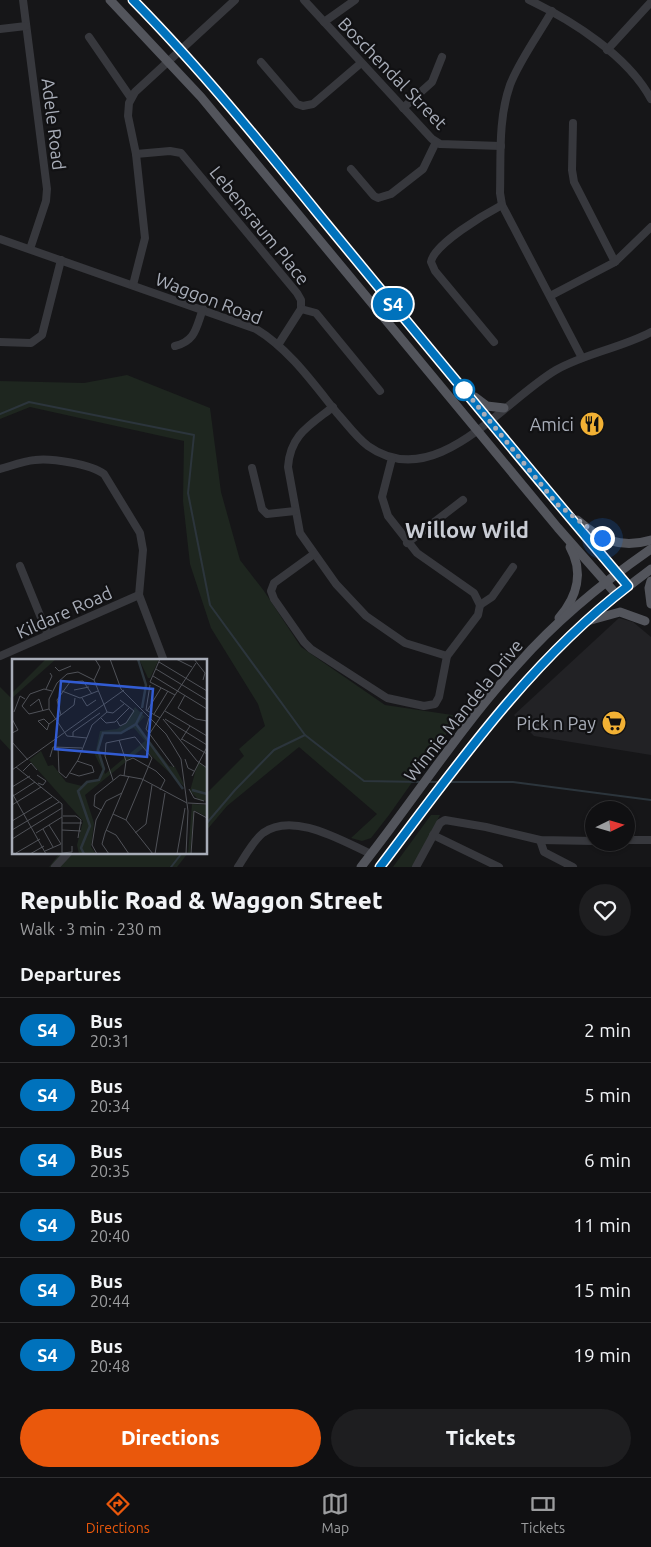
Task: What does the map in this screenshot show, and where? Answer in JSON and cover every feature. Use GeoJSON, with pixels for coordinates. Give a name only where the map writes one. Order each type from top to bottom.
{"type":"FeatureCollection","features":[{"type":"Feature","properties":{"kind":"main road"},"geometry":{"type":"LineString","coordinates":[[110,0],[169,61],[558,528],[617,595]]}},
{"type":"Feature","properties":{"kind":"main road"},"geometry":{"type":"LineString","coordinates":[[133,0],[180,50],[270,154],[557,504],[628,586]]}},
{"type":"Feature","properties":{"kind":"main road"},"geometry":{"type":"LineString","coordinates":[[453,376],[484,405],[504,408]]}},
{"type":"Feature","properties":{"kind":"main road"},"geometry":{"type":"LineString","coordinates":[[557,504],[604,540],[631,544],[651,540]]}},
{"type":"Feature","properties":{"kind":"main road"},"geometry":{"type":"LineString","coordinates":[[542,639],[567,609],[574,597],[577,583],[574,555],[558,528]]}},
{"type":"Feature","properties":{"kind":"main road","name":"Winnie Mandela Drive"},"geometry":{"type":"LineString","coordinates":[[361,867],[408,803],[518,663],[542,639],[617,573],[651,549]]}},
{"type":"Feature","properties":{"kind":"main road","name":"Winnie Mandela Drive"},"geometry":{"type":"LineString","coordinates":[[380,867],[461,759],[513,697],[584,622],[651,569]]}},
{"type":"Feature","properties":{"kind":"main road"},"geometry":{"type":"LineString","coordinates":[[651,581],[649,588],[651,604]]}},
{"type":"Feature","properties":{"kind":"main road"},"geometry":{"type":"LineString","coordinates":[[584,622],[614,612],[625,613],[645,621]]}},
{"type":"Feature","properties":{"kind":"street","name":"Adele Road"},"geometry":{"type":"LineString","coordinates":[[22,0],[47,189],[46,202],[30,249]]}},
{"type":"Feature","properties":{"kind":"street"},"geometry":{"type":"LineString","coordinates":[[133,285],[145,244],[136,154],[128,116],[131,98],[235,0]]}},
{"type":"Feature","properties":{"kind":"street","name":"Boschendal Street"},"geometry":{"type":"LineString","coordinates":[[304,0],[436,142],[501,146]]}},
{"type":"Feature","properties":{"kind":"street"},"geometry":{"type":"LineString","coordinates":[[324,22],[355,0]]}},
{"type":"Feature","properties":{"kind":"street"},"geometry":{"type":"LineString","coordinates":[[529,0],[582,28],[641,81],[651,100]]}},
{"type":"Feature","properties":{"kind":"street"},"geometry":{"type":"LineString","coordinates":[[607,50],[651,2]]}},
{"type":"Feature","properties":{"kind":"street"},"geometry":{"type":"LineString","coordinates":[[552,11],[511,84],[503,115],[501,146],[502,205],[582,358]]}},
{"type":"Feature","properties":{"kind":"street"},"geometry":{"type":"LineString","coordinates":[[0,28],[26,26]]}},
{"type":"Feature","properties":{"kind":"street"},"geometry":{"type":"LineString","coordinates":[[89,37],[131,98]]}},
{"type":"Feature","properties":{"kind":"street"},"geometry":{"type":"LineString","coordinates":[[403,108],[432,82],[442,57]]}},
{"type":"Feature","properties":{"kind":"street"},"geometry":{"type":"LineString","coordinates":[[261,62],[297,104],[306,106],[313,104],[361,63]]}},
{"type":"Feature","properties":{"kind":"street"},"geometry":{"type":"LineString","coordinates":[[572,123],[572,170],[574,182],[615,262]]}},
{"type":"Feature","properties":{"kind":"street"},"geometry":{"type":"LineString","coordinates":[[351,170],[374,196],[384,197],[423,169],[436,142]]}},
{"type":"Feature","properties":{"kind":"street","name":"Lebensraum Place"},"geometry":{"type":"LineString","coordinates":[[136,154],[170,150],[181,153],[297,293],[302,303],[301,309],[316,313],[380,391]]}},
{"type":"Feature","properties":{"kind":"street"},"geometry":{"type":"LineString","coordinates":[[494,342],[435,271],[431,262],[435,252],[483,215],[502,205]]}},
{"type":"Feature","properties":{"kind":"street"},"geometry":{"type":"LineString","coordinates":[[550,296],[615,262],[651,226]]}},
{"type":"Feature","properties":{"kind":"street","name":"Waggon Road"},"geometry":{"type":"LineString","coordinates":[[0,239],[256,329],[278,345],[367,445],[392,458],[418,460],[434,456],[454,446],[547,376],[582,358],[651,332]]}},
{"type":"Feature","properties":{"kind":"street"},"geometry":{"type":"LineString","coordinates":[[0,342],[31,344],[42,334],[61,260]]}},
{"type":"Feature","properties":{"kind":"street"},"geometry":{"type":"LineString","coordinates":[[175,346],[185,344],[191,338],[203,309]]}},
{"type":"Feature","properties":{"kind":"street"},"geometry":{"type":"LineString","coordinates":[[278,345],[301,309]]}},
{"type":"Feature","properties":{"kind":"street"},"geometry":{"type":"LineString","coordinates":[[333,407],[304,430],[294,440],[291,448],[288,466],[295,511],[302,537],[336,584],[371,620],[409,645],[447,656]]}},
{"type":"Feature","properties":{"kind":"street"},"geometry":{"type":"LineString","coordinates":[[314,554],[274,583],[271,591],[304,642],[387,698],[424,706],[433,705],[438,700],[447,656],[478,615],[480,605],[474,594],[423,558],[407,542],[388,516],[383,503],[383,491],[392,458]]}},
{"type":"Feature","properties":{"kind":"street"},"geometry":{"type":"LineString","coordinates":[[0,469],[41,459],[100,470],[104,474],[140,533],[143,558],[139,595],[163,659]]}},
{"type":"Feature","properties":{"kind":"street"},"geometry":{"type":"LineString","coordinates":[[252,468],[264,512],[267,514],[295,511]]}},
{"type":"Feature","properties":{"kind":"street"},"geometry":{"type":"LineString","coordinates":[[407,542],[462,500]]}},
{"type":"Feature","properties":{"kind":"street"},"geometry":{"type":"LineString","coordinates":[[20,566],[48,635]]}},
{"type":"Feature","properties":{"kind":"street"},"geometry":{"type":"LineString","coordinates":[[480,605],[492,597],[513,567]]}},
{"type":"Feature","properties":{"kind":"street","name":"Kildare Road"},"geometry":{"type":"LineString","coordinates":[[0,656],[139,595]]}},
{"type":"Feature","properties":{"kind":"street"},"geometry":{"type":"LineString","coordinates":[[416,867],[432,835],[441,822],[448,820],[540,840],[585,841]]}},
{"type":"Feature","properties":{"kind":"street"},"geometry":{"type":"LineString","coordinates":[[238,867],[263,833],[273,827],[287,824],[301,825],[371,854]]}},
{"type":"Feature","properties":{"kind":"street"},"geometry":{"type":"LineString","coordinates":[[432,835],[499,867]]}},
{"type":"Feature","properties":{"kind":"street"},"geometry":{"type":"LineString","coordinates":[[540,840],[544,852],[573,867]]}},
{"type":"Feature","properties":{"kind":"street"},"geometry":{"type":"LineString","coordinates":[[635,840],[651,840]]}},
{"type":"Feature","properties":{"kind":"street"},"geometry":{"type":"LineString","coordinates":[[55,867],[67,854]]}},
{"type":"Feature","properties":{"kind":"shaded area"},"geometry":{"type":"Polygon","coordinates":[[[127,375],[210,408],[221,492],[240,560],[264,591],[301,647],[385,705],[459,716],[371,838],[362,841],[351,838],[377,814],[299,747],[227,806],[208,829],[208,792],[244,756],[239,749],[265,726],[258,704],[211,628],[190,564],[183,501],[184,441],[30,407],[0,419],[0,381],[84,383],[127,375]]]}},
{"type":"Feature","properties":{"kind":"shaded area"},"geometry":{"type":"Polygon","coordinates":[[[619,618],[633,622],[651,637],[651,755],[534,736],[514,715],[619,618]]]}},
{"type":"Feature","properties":{"kind":"shaded area"},"geometry":{"type":"Polygon","coordinates":[[[0,687],[12,699],[12,752],[0,739],[0,687]]]}},
{"type":"Feature","properties":{"kind":"shaded area"},"geometry":{"type":"Polygon","coordinates":[[[431,815],[440,815],[413,867],[393,867],[431,815]]]}},
{"type":"Feature","properties":{"kind":"shaded area"},"geometry":{"type":"Polygon","coordinates":[[[59,854],[187,854],[177,867],[49,867],[59,854]]]}},
{"type":"Feature","properties":{"kind":"waterway"},"geometry":{"type":"LineString","coordinates":[[0,414],[29,402],[194,435],[188,493],[210,605],[305,735],[364,781],[421,782]]}},
{"type":"Feature","properties":{"kind":"waterway"},"geometry":{"type":"LineString","coordinates":[[208,822],[235,790],[274,750],[305,735]]}},
{"type":"Feature","properties":{"kind":"waterway"},"geometry":{"type":"LineString","coordinates":[[429,782],[439,782]]}},
{"type":"Feature","properties":{"kind":"waterway"},"geometry":{"type":"LineString","coordinates":[[449,782],[513,782],[651,800]]}},
{"type":"Feature","properties":{"kind":"waterway"},"geometry":{"type":"LineString","coordinates":[[171,867],[181,854]]}},
{"type":"Feature","properties":{"kind":"bus line","name":"S4"},"geometry":{"type":"LineString","coordinates":[[133,0],[180,50],[264,147],[557,504],[628,586],[584,622],[508,702],[461,759],[380,867]]}},
{"type":"Feature","properties":{"kind":"place","name":"Amici"},"geometry":{"type":"Point","coordinates":[592,424]}},
{"type":"Feature","properties":{"kind":"place","name":"Pick n Pay"},"geometry":{"type":"Point","coordinates":[614,723]}},
{"type":"Feature","properties":{"kind":"district","name":"Willow Wild"},"geometry":{"type":"Point","coordinates":[467,529]}},
{"type":"Feature","properties":{"kind":"route"},"geometry":{"type":"LineString","coordinates":[[464,390],[463,388],[557,504],[596,536],[602,538]]}}]}
